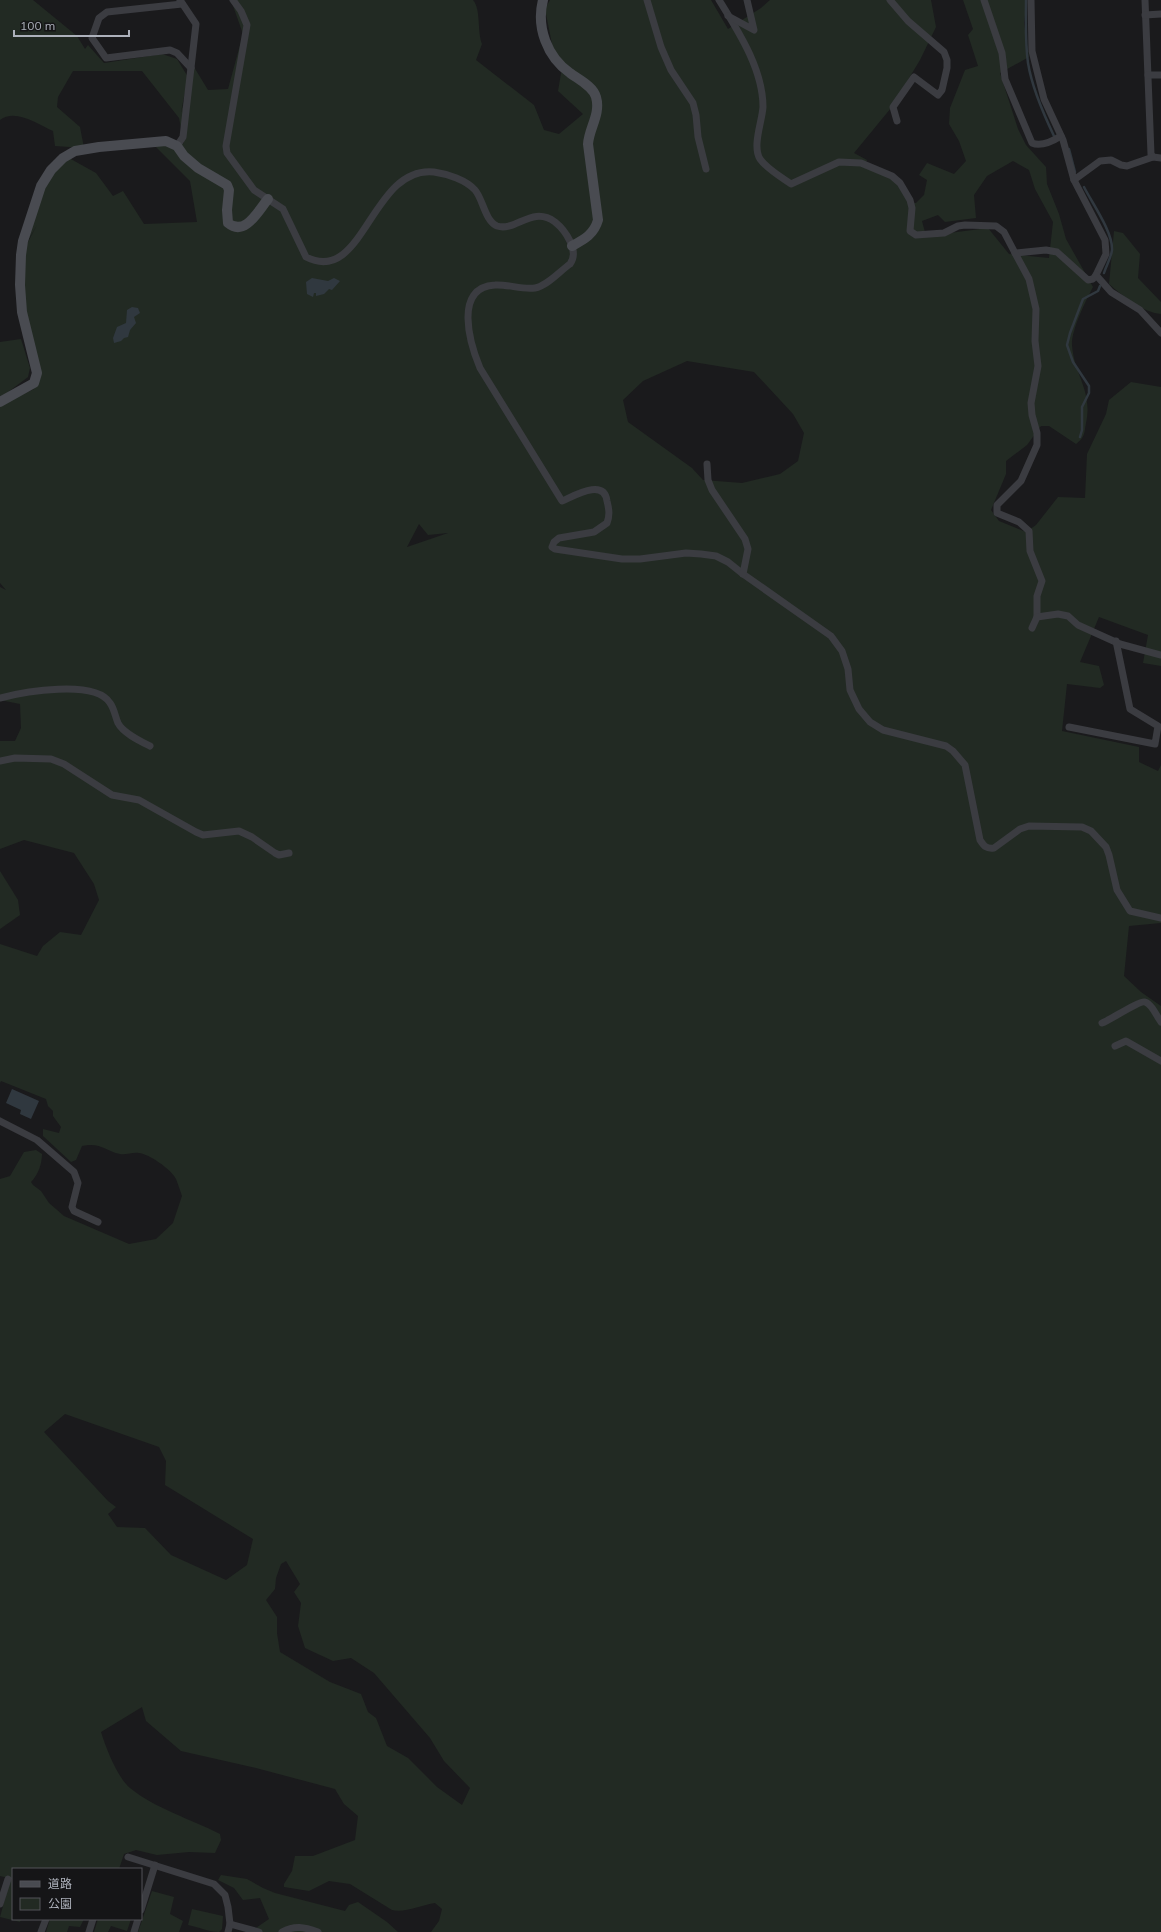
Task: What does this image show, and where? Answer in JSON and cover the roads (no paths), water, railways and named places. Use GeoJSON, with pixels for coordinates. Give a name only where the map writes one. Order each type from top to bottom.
{"type":"FeatureCollection","features":[{"type":"Feature","properties":{"kind":"street"},"geometry":{"type":"LineString","coordinates":[[234,0],[242,11],[247,25],[226,146],[227,153],[249,184],[283,209],[306,257],[322,262],[332,262],[340,258],[350,248],[397,184],[418,173],[434,172],[445,174],[468,184],[476,191],[491,220],[497,226],[506,226],[532,216],[554,221],[563,230],[572,246],[574,253],[573,260],[543,285],[535,288],[507,284],[494,285],[484,288],[476,292],[470,302],[467,313],[473,353],[480,368],[562,501],[593,489],[602,491],[607,497],[609,517],[607,523],[594,532],[559,538],[554,542],[552,548],[555,550],[622,559],[640,559],[686,553],[701,554],[716,556],[728,562],[831,636],[842,651],[848,669],[850,690],[859,709],[870,722],[883,730],[946,746],[953,751],[965,765],[980,840],[984,846],[989,849],[994,848],[1020,829],[1029,826],[1082,827],[1091,831],[1106,847],[1117,890],[1123,902],[1130,910],[1161,918]]}},
{"type":"Feature","properties":{"kind":"street"},"geometry":{"type":"LineString","coordinates":[[543,0],[540,10],[545,41],[556,61],[567,71],[589,86],[596,95],[598,104],[596,117],[588,134],[588,144],[598,220],[596,227],[590,235],[572,246]]}},
{"type":"Feature","properties":{"kind":"street"},"geometry":{"type":"LineString","coordinates":[[648,0],[661,47],[671,70],[693,103],[696,115],[698,137],[706,169]]}},
{"type":"Feature","properties":{"kind":"street"},"geometry":{"type":"LineString","coordinates":[[719,0],[755,69],[761,91],[763,108],[756,148],[760,159],[791,184],[839,162],[861,163],[892,176],[900,183],[910,200],[912,208],[910,231],[916,235],[944,233],[958,226],[965,225],[996,226],[1004,232],[1029,279],[1036,309],[1035,341],[1038,366],[1031,403],[1032,415],[1037,433],[1037,445],[1021,482],[997,505],[996,508],[997,513],[1019,522],[1029,531],[1030,551],[1042,581],[1037,596],[1037,617],[1032,628]]}},
{"type":"Feature","properties":{"kind":"street"},"geometry":{"type":"LineString","coordinates":[[728,16],[754,30],[747,0]]}},
{"type":"Feature","properties":{"kind":"street"},"geometry":{"type":"LineString","coordinates":[[890,0],[908,21],[944,52],[947,60],[942,90],[938,95],[914,77],[893,107],[896,121]]}},
{"type":"Feature","properties":{"kind":"street"},"geometry":{"type":"LineString","coordinates":[[984,0],[1002,53],[1005,79],[1032,143],[1037,145],[1054,141],[1061,136]]}},
{"type":"Feature","properties":{"kind":"street"},"geometry":{"type":"LineString","coordinates":[[1015,253],[1046,250],[1057,252],[1088,280],[1092,279],[1096,275],[1106,254],[1105,240],[1074,180],[1061,136],[1044,99],[1034,63],[1031,0]]}},
{"type":"Feature","properties":{"kind":"street"},"geometry":{"type":"LineString","coordinates":[[1145,0],[1151,154],[1157,157]]}},
{"type":"Feature","properties":{"kind":"street"},"geometry":{"type":"LineString","coordinates":[[177,146],[183,137],[191,68],[196,24],[181,2],[107,12],[99,18],[92,38],[106,58],[170,50],[177,52],[191,68]]}},
{"type":"Feature","properties":{"kind":"street"},"geometry":{"type":"LineString","coordinates":[[1145,15],[1161,14]]}},
{"type":"Feature","properties":{"kind":"street"},"geometry":{"type":"LineString","coordinates":[[1148,75],[1161,74]]}},
{"type":"Feature","properties":{"kind":"street"},"geometry":{"type":"LineString","coordinates":[[0,402],[27,389],[34,383],[37,372],[22,312],[20,285],[21,255],[23,242],[45,178],[63,158],[76,151],[166,141],[177,146],[184,156],[198,168],[227,185],[229,190],[228,224],[234,228],[240,228],[247,224],[268,199]]}},
{"type":"Feature","properties":{"kind":"street"},"geometry":{"type":"LineString","coordinates":[[1074,180],[1100,161],[1111,160],[1127,166],[1157,157]]}},
{"type":"Feature","properties":{"kind":"street"},"geometry":{"type":"LineString","coordinates":[[1096,275],[1111,292],[1140,310],[1161,333]]}},
{"type":"Feature","properties":{"kind":"street"},"geometry":{"type":"LineString","coordinates":[[707,464],[708,480],[712,490],[746,539],[748,549],[743,574]]}},
{"type":"Feature","properties":{"kind":"street"},"geometry":{"type":"LineString","coordinates":[[1037,617],[1058,614],[1068,616],[1078,625],[1116,641],[1161,655]]}},
{"type":"Feature","properties":{"kind":"street"},"geometry":{"type":"LineString","coordinates":[[1069,728],[1154,744],[1158,726],[1130,709],[1116,641]]}},
{"type":"Feature","properties":{"kind":"street"},"geometry":{"type":"LineString","coordinates":[[0,698],[33,691],[62,690],[93,692],[105,697],[110,702],[121,728],[150,746]]}},
{"type":"Feature","properties":{"kind":"street"},"geometry":{"type":"LineString","coordinates":[[0,761],[15,758],[51,759],[64,764],[112,795],[139,800],[203,835],[239,831],[252,837],[279,855],[289,854]]}},
{"type":"Feature","properties":{"kind":"street"},"geometry":{"type":"LineString","coordinates":[[1102,1023],[1116,1017],[1140,1002],[1145,1002],[1149,1005],[1161,1022]]}},
{"type":"Feature","properties":{"kind":"street"},"geometry":{"type":"LineString","coordinates":[[1115,1046],[1126,1041],[1161,1061]]}},
{"type":"Feature","properties":{"kind":"street"},"geometry":{"type":"LineString","coordinates":[[0,1121],[37,1140],[74,1172],[78,1183],[72,1206],[74,1211],[98,1222]]}},
{"type":"Feature","properties":{"kind":"street"},"geometry":{"type":"LineString","coordinates":[[128,1857],[214,1884],[225,1896],[230,1924],[228,1932]]}},
{"type":"Feature","properties":{"kind":"street"},"geometry":{"type":"LineString","coordinates":[[142,1907],[155,1866]]}},
{"type":"Feature","properties":{"kind":"street"},"geometry":{"type":"LineString","coordinates":[[0,1904],[8,1879]]}},
{"type":"Feature","properties":{"kind":"street"},"geometry":{"type":"LineString","coordinates":[[41,1932],[46,1920]]}},
{"type":"Feature","properties":{"kind":"street"},"geometry":{"type":"LineString","coordinates":[[89,1932],[93,1920]]}},
{"type":"Feature","properties":{"kind":"street"},"geometry":{"type":"LineString","coordinates":[[134,1932],[138,1920]]}},
{"type":"Feature","properties":{"kind":"street"},"geometry":{"type":"LineString","coordinates":[[230,1924],[259,1932]]}},
{"type":"Feature","properties":{"kind":"street"},"geometry":{"type":"LineString","coordinates":[[282,1932],[291,1927],[299,1926],[318,1932]]}},
{"type":"Feature","properties":{"kind":"waterway"},"geometry":{"type":"LineString","coordinates":[[1026,0],[1026,47],[1028,63],[1038,100],[1054,136]]}},
{"type":"Feature","properties":{"kind":"waterway"},"geometry":{"type":"LineString","coordinates":[[1069,149],[1075,172]]}},
{"type":"Feature","properties":{"kind":"waterway"},"geometry":{"type":"LineString","coordinates":[[1084,187],[1106,226],[1111,243],[1112,250],[1110,259],[1104,273]]}},
{"type":"Feature","properties":{"kind":"waterway"},"geometry":{"type":"LineString","coordinates":[[1080,437],[1082,430],[1082,407],[1089,393],[1089,386],[1073,362],[1067,345],[1083,299],[1098,291],[1100,286]]}}]}
